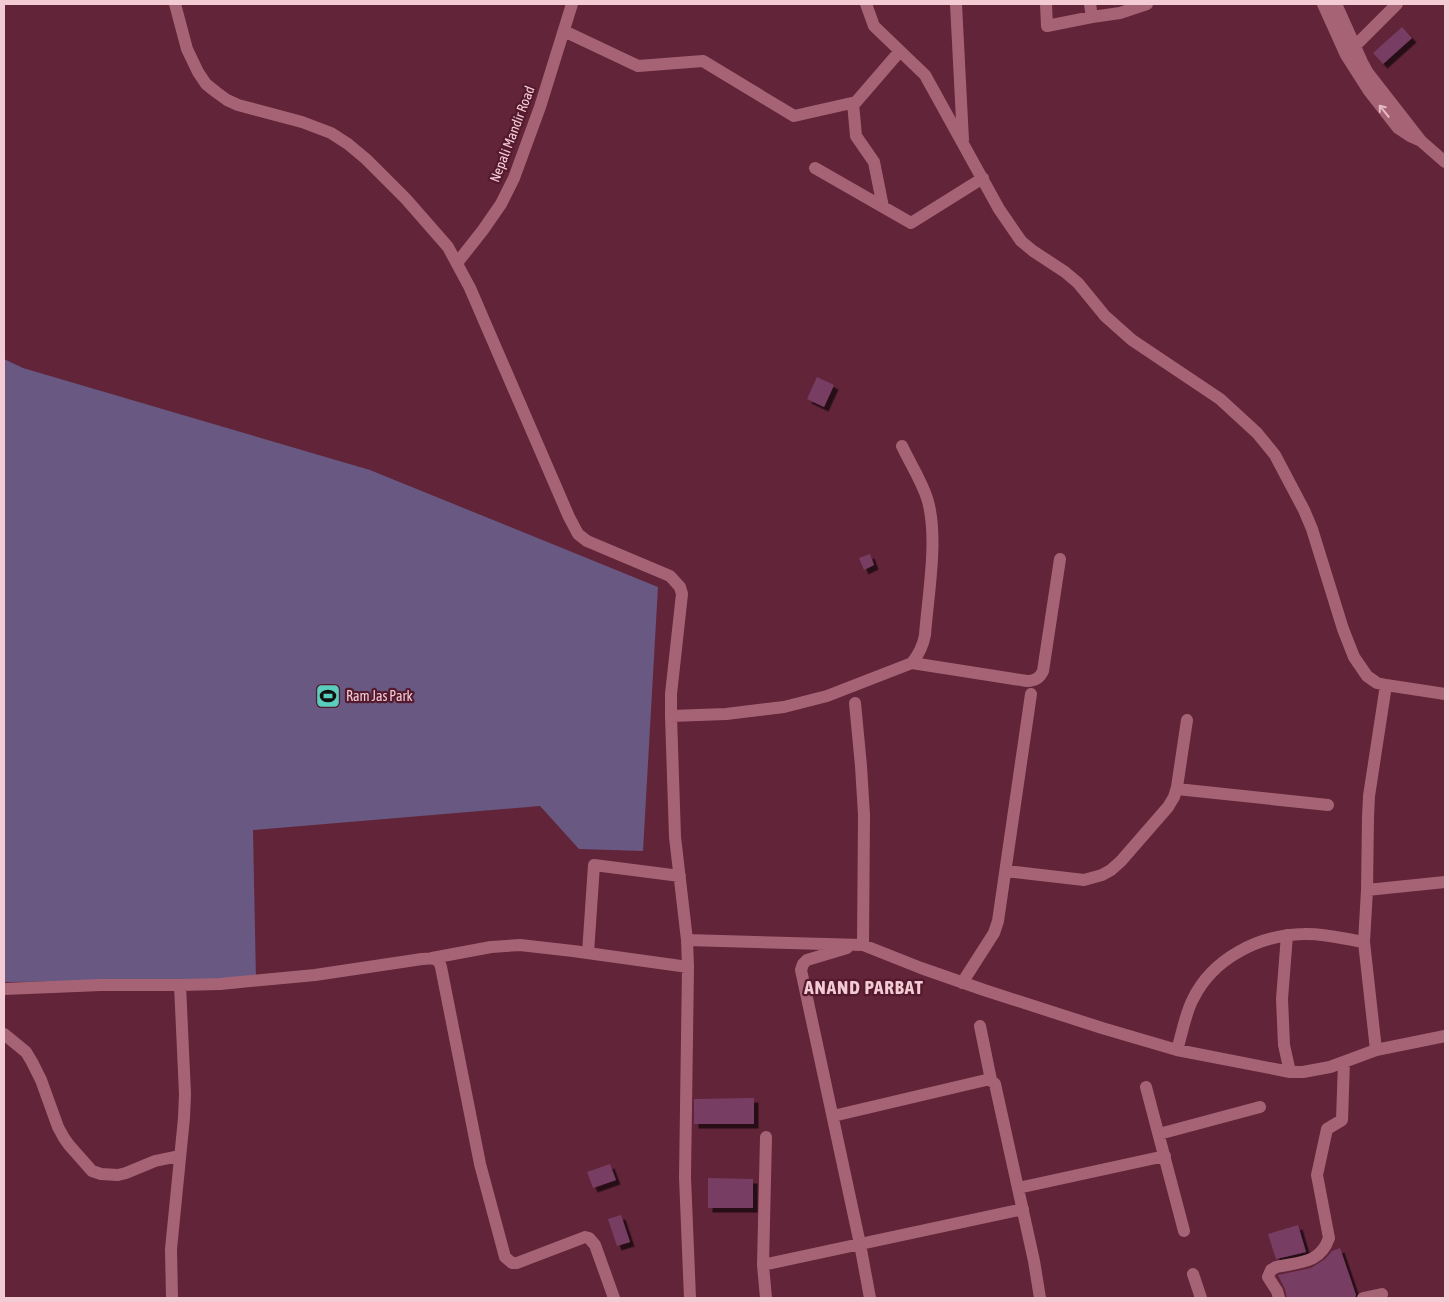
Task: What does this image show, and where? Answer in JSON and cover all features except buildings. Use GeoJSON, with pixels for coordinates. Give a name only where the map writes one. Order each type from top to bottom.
{"type":"FeatureCollection","features":[{"type":"Feature","properties":{"kind":"street"},"geometry":{"type":"LineString","coordinates":[[175,4],[188,49],[198,72],[206,84],[227,100],[238,105],[302,122],[331,133],[348,144],[366,159],[406,199],[436,233],[448,247],[470,288],[554,486],[578,534],[587,541],[670,576],[680,587],[682,594],[671,694],[671,716],[675,837],[688,966],[685,1177],[690,1298]]}},
{"type":"Feature","properties":{"kind":"street","name":"Nepali Mandir Road"},"geometry":{"type":"LineString","coordinates":[[457,263],[501,204],[514,178],[540,108],[572,4]]}},
{"type":"Feature","properties":{"kind":"street"},"geometry":{"type":"LineString","coordinates":[[866,4],[874,26],[925,75],[999,209],[1021,241],[1033,252],[1065,272],[1078,283],[1105,316],[1132,340],[1220,399],[1257,434],[1275,455],[1312,529],[1354,658],[1367,676],[1386,685],[1445,694]]}},
{"type":"Feature","properties":{"kind":"street"},"geometry":{"type":"LineString","coordinates":[[956,4],[963,142]]}},
{"type":"Feature","properties":{"kind":"street"},"geometry":{"type":"LineString","coordinates":[[1046,4],[1047,26],[1120,13],[1148,4]]}},
{"type":"Feature","properties":{"kind":"street"},"geometry":{"type":"LineString","coordinates":[[1090,4],[1092,17]]}},
{"type":"Feature","properties":{"kind":"street"},"geometry":{"type":"LineString","coordinates":[[1323,4],[1346,55],[1369,91],[1386,114],[1403,132],[1421,141]]}},
{"type":"Feature","properties":{"kind":"street"},"geometry":{"type":"LineString","coordinates":[[1336,4],[1368,73],[1421,141],[1445,162]]}},
{"type":"Feature","properties":{"kind":"street"},"geometry":{"type":"LineString","coordinates":[[1355,46],[1397,4]]}},
{"type":"Feature","properties":{"kind":"street"},"geometry":{"type":"LineString","coordinates":[[564,31],[638,66],[703,61],[794,116],[856,102],[900,52]]}},
{"type":"Feature","properties":{"kind":"street"},"geometry":{"type":"LineString","coordinates":[[853,103],[856,136],[874,162],[882,207]]}},
{"type":"Feature","properties":{"kind":"street"},"geometry":{"type":"LineString","coordinates":[[815,168],[911,223],[983,178]]}},
{"type":"Feature","properties":{"kind":"street"},"geometry":{"type":"LineString","coordinates":[[902,446],[926,497],[932,521],[932,553],[925,635],[919,654],[912,663]]}},
{"type":"Feature","properties":{"kind":"street"},"geometry":{"type":"LineString","coordinates":[[671,716],[726,714],[784,707],[826,696],[912,663],[1027,681],[1037,680],[1041,676],[1060,559]]}},
{"type":"Feature","properties":{"kind":"street"},"geometry":{"type":"LineString","coordinates":[[1376,1050],[1364,942],[1369,796],[1386,685]]}},
{"type":"Feature","properties":{"kind":"street"},"geometry":{"type":"LineString","coordinates":[[962,983],[994,933],[998,921],[1031,694]]}},
{"type":"Feature","properties":{"kind":"street"},"geometry":{"type":"LineString","coordinates":[[855,703],[864,815],[860,945]]}},
{"type":"Feature","properties":{"kind":"street"},"geometry":{"type":"LineString","coordinates":[[1006,870],[1084,880],[1111,870],[1121,861],[1174,798],[1187,720]]}},
{"type":"Feature","properties":{"kind":"street"},"geometry":{"type":"LineString","coordinates":[[1177,788],[1328,805]]}},
{"type":"Feature","properties":{"kind":"street"},"geometry":{"type":"LineString","coordinates":[[588,953],[594,864],[680,876]]}},
{"type":"Feature","properties":{"kind":"street"},"geometry":{"type":"LineString","coordinates":[[1367,890],[1445,882]]}},
{"type":"Feature","properties":{"kind":"street"},"geometry":{"type":"LineString","coordinates":[[1177,1050],[1192,1001],[1201,984],[1225,961],[1258,942],[1287,935],[1321,934],[1364,942]]}},
{"type":"Feature","properties":{"kind":"street"},"geometry":{"type":"LineString","coordinates":[[1287,935],[1282,998],[1284,1045],[1290,1072]]}},
{"type":"Feature","properties":{"kind":"street"},"geometry":{"type":"LineString","coordinates":[[686,940],[860,945],[962,983],[1102,1028],[1177,1050],[1290,1072],[1303,1072],[1330,1067],[1376,1050],[1445,1036]]}},
{"type":"Feature","properties":{"kind":"street"},"geometry":{"type":"LineString","coordinates":[[4,989],[102,985],[180,985],[277,980],[520,945],[688,966]]}},
{"type":"Feature","properties":{"kind":"street"},"geometry":{"type":"LineString","coordinates":[[860,945],[807,960],[801,970],[870,1298]]}},
{"type":"Feature","properties":{"kind":"street"},"geometry":{"type":"LineString","coordinates":[[432,958],[440,963],[441,967],[480,1164],[505,1257],[512,1263],[517,1263],[585,1237],[589,1238],[595,1245],[614,1298]]}},
{"type":"Feature","properties":{"kind":"street"},"geometry":{"type":"LineString","coordinates":[[172,1298],[171,1249],[185,1094],[180,985]]}},
{"type":"Feature","properties":{"kind":"street"},"geometry":{"type":"LineString","coordinates":[[980,1026],[991,1080],[996,1084],[997,1088],[1034,1261],[1040,1298]]}},
{"type":"Feature","properties":{"kind":"street"},"geometry":{"type":"LineString","coordinates":[[4,1034],[26,1052],[37,1069],[58,1127],[69,1145],[92,1171],[101,1174],[118,1175],[155,1161],[180,1156]]}},
{"type":"Feature","properties":{"kind":"street"},"geometry":{"type":"LineString","coordinates":[[1279,1298],[1268,1276],[1271,1270],[1318,1256],[1326,1245],[1328,1238],[1317,1175],[1327,1129],[1342,1120],[1344,1062]]}},
{"type":"Feature","properties":{"kind":"street"},"geometry":{"type":"LineString","coordinates":[[833,1116],[991,1080]]}},
{"type":"Feature","properties":{"kind":"street"},"geometry":{"type":"LineString","coordinates":[[1146,1087],[1184,1232]]}},
{"type":"Feature","properties":{"kind":"street"},"geometry":{"type":"LineString","coordinates":[[1159,1134],[1260,1107]]}},
{"type":"Feature","properties":{"kind":"street"},"geometry":{"type":"LineString","coordinates":[[766,1137],[764,1265],[766,1298]]}},
{"type":"Feature","properties":{"kind":"street"},"geometry":{"type":"LineString","coordinates":[[1018,1188],[1165,1156]]}},
{"type":"Feature","properties":{"kind":"street"},"geometry":{"type":"LineString","coordinates":[[764,1265],[1023,1209]]}},
{"type":"Feature","properties":{"kind":"street"},"geometry":{"type":"LineString","coordinates":[[1193,1274],[1201,1298]]}},
{"type":"Feature","properties":{"kind":"street"},"geometry":{"type":"LineString","coordinates":[[1364,1298],[1382,1294]]}},
{"type":"Feature","properties":{"kind":"shaded area","name":"Ram Jas Park"},"geometry":{"type":"Polygon","coordinates":[[[4,359],[23,368],[370,470],[658,587],[643,851],[579,849],[540,806],[253,830],[256,980],[4,982],[4,359]]]}},
{"type":"Feature","properties":{"kind":"place","name":"Ram Jas Park"},"geometry":{"type":"Point","coordinates":[328,696]}},
{"type":"Feature","properties":{"kind":"district","name":"ANAND PARBAT"},"geometry":{"type":"Point","coordinates":[864,987]}}]}
